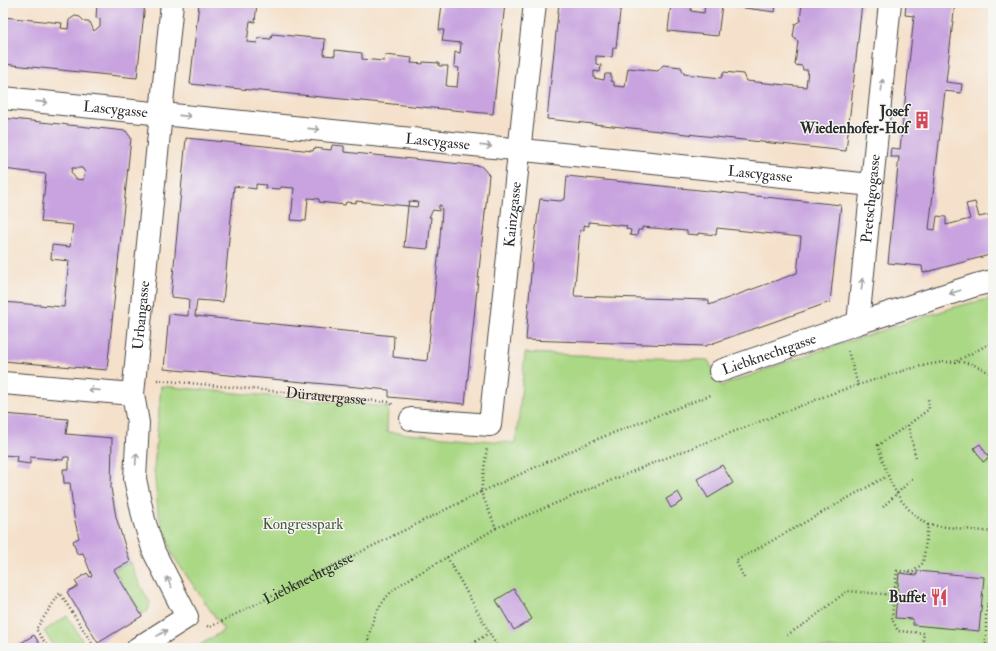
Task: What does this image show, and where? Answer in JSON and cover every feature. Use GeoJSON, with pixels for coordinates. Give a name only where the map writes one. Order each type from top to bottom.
{"type":"FeatureCollection","features":[{"type":"Feature","properties":{"kind":"street","name":"Urbangasse"},"geometry":{"type":"LineString","coordinates":[[172,3],[133,394],[138,423],[135,479],[144,520],[154,552],[187,617]]}},
{"type":"Feature","properties":{"kind":"street","name":"Kainzgasse"},"geometry":{"type":"LineString","coordinates":[[490,425],[535,3]]}},
{"type":"Feature","properties":{"kind":"street","name":"Pretschgogasse"},"geometry":{"type":"LineString","coordinates":[[858,323],[890,3]]}},
{"type":"Feature","properties":{"kind":"street","name":"Lascygasse"},"geometry":{"type":"LineString","coordinates":[[3,98],[872,185]]}},
{"type":"Feature","properties":{"kind":"street","name":"Liebknechtgasse"},"geometry":{"type":"LineString","coordinates":[[720,371],[858,323],[976,285],[993,281]]}},
{"type":"Feature","properties":{"kind":"street"},"geometry":{"type":"LineString","coordinates":[[3,383],[133,394]]}},
{"type":"Feature","properties":{"kind":"street"},"geometry":{"type":"LineString","coordinates":[[411,419],[490,425]]}},
{"type":"Feature","properties":{"kind":"street"},"geometry":{"type":"LineString","coordinates":[[138,648],[187,617]]}},
{"type":"Feature","properties":{"kind":"path"},"geometry":{"type":"LineString","coordinates":[[858,323],[847,347],[858,385]]}},
{"type":"Feature","properties":{"kind":"path"},"geometry":{"type":"LineString","coordinates":[[956,362],[993,342]]}},
{"type":"Feature","properties":{"kind":"path"},"geometry":{"type":"LineString","coordinates":[[367,648],[370,629],[382,602],[391,592],[408,580],[496,528],[653,462],[858,385],[914,368],[956,362],[971,364],[993,375]]}},
{"type":"Feature","properties":{"kind":"path","name":"Liebknechtgasse"},"geometry":{"type":"LineString","coordinates":[[187,617],[210,627],[481,492],[595,440],[719,391],[720,371]]}},
{"type":"Feature","properties":{"kind":"path","name":"Dürauergasse"},"geometry":{"type":"LineString","coordinates":[[156,380],[389,402],[411,419]]}},
{"type":"Feature","properties":{"kind":"path"},"geometry":{"type":"LineString","coordinates":[[928,398],[929,409],[878,445],[887,476],[897,494],[916,517],[928,525],[993,532]]}},
{"type":"Feature","properties":{"kind":"path"},"geometry":{"type":"LineString","coordinates":[[490,425],[481,492],[496,528]]}},
{"type":"Feature","properties":{"kind":"path"},"geometry":{"type":"LineString","coordinates":[[908,425],[916,458]]}},
{"type":"Feature","properties":{"kind":"path"},"geometry":{"type":"LineString","coordinates":[[744,578],[736,561],[887,476]]}},
{"type":"Feature","properties":{"kind":"path"},"geometry":{"type":"LineString","coordinates":[[883,507],[914,477]]}},
{"type":"Feature","properties":{"kind":"path"},"geometry":{"type":"LineString","coordinates":[[922,648],[924,633],[898,631],[892,619],[897,571],[913,572],[923,563],[928,525]]}},
{"type":"Feature","properties":{"kind":"path"},"geometry":{"type":"LineString","coordinates":[[447,557],[498,648]]}},
{"type":"Feature","properties":{"kind":"path"},"geometry":{"type":"LineString","coordinates":[[986,648],[985,632],[987,604],[993,569]]}},
{"type":"Feature","properties":{"kind":"path"},"geometry":{"type":"LineString","coordinates":[[787,635],[847,591],[894,595]]}},
{"type":"Feature","properties":{"kind":"path"},"geometry":{"type":"LineString","coordinates":[[48,648],[36,629],[60,593],[95,648]]}},
{"type":"Feature","properties":{"kind":"path"},"geometry":{"type":"LineString","coordinates":[[987,604],[993,605]]}},
{"type":"Feature","properties":{"kind":"path"},"geometry":{"type":"LineString","coordinates":[[465,648],[489,633]]}},
{"type":"Feature","properties":{"kind":"green space","name":"Kongresspark"},"geometry":{"type":"Polygon","coordinates":[[[993,298],[993,648],[195,648],[224,630],[173,556],[158,512],[154,469],[161,386],[388,407],[387,432],[515,443],[525,353],[708,360],[721,386],[807,355],[958,306],[993,298]]]}},
{"type":"Feature","properties":{"kind":"green space"},"geometry":{"type":"Polygon","coordinates":[[[130,562],[150,603],[148,611],[142,614],[114,570],[130,562]]]}},
{"type":"Feature","properties":{"kind":"green space"},"geometry":{"type":"Polygon","coordinates":[[[67,616],[87,648],[55,648],[44,631],[67,616]]]}},
{"type":"Feature","properties":{"kind":"building"},"geometry":{"type":"Polygon","coordinates":[[[97,3],[145,3],[137,78],[3,64],[3,17],[62,23],[61,28],[68,29],[69,20],[75,16],[80,17],[85,22],[90,22],[94,31],[100,26],[100,19],[96,18],[97,3]]]}},
{"type":"Feature","properties":{"kind":"building"},"geometry":{"type":"Polygon","coordinates":[[[199,3],[257,3],[255,22],[250,21],[247,42],[257,43],[258,38],[271,39],[272,34],[325,39],[324,55],[335,56],[335,50],[362,53],[362,59],[384,61],[385,55],[412,58],[411,63],[439,63],[439,66],[448,66],[446,86],[457,87],[459,68],[454,67],[455,52],[460,53],[461,43],[442,41],[444,30],[439,30],[442,3],[505,3],[493,114],[190,84],[199,3]]]}},
{"type":"Feature","properties":{"kind":"building"},"geometry":{"type":"Polygon","coordinates":[[[559,3],[621,3],[616,48],[613,48],[612,57],[596,56],[596,64],[601,65],[600,72],[594,71],[594,78],[604,80],[605,74],[611,74],[611,81],[614,82],[614,86],[625,87],[628,68],[658,71],[663,65],[681,67],[684,74],[721,78],[724,72],[743,74],[746,81],[806,87],[808,70],[803,70],[802,66],[795,65],[798,41],[793,37],[795,24],[800,21],[802,3],[862,3],[846,151],[547,119],[559,3]]]}},
{"type":"Feature","properties":{"kind":"building"},"geometry":{"type":"Polygon","coordinates":[[[671,3],[692,3],[691,11],[704,13],[705,3],[776,3],[775,12],[722,5],[718,36],[668,31],[671,3]]]}},
{"type":"Feature","properties":{"kind":"building","name":"Josef Wiedenhofer-Hof"},"geometry":{"type":"Polygon","coordinates":[[[915,3],[955,3],[946,82],[962,84],[961,93],[945,91],[929,229],[935,230],[937,216],[946,217],[946,225],[970,219],[966,204],[975,202],[979,217],[993,214],[993,254],[923,273],[922,266],[888,263],[899,157],[890,157],[891,148],[900,149],[914,16],[905,15],[906,5],[915,6],[915,3]]]}},
{"type":"Feature","properties":{"kind":"building"},"geometry":{"type":"Polygon","coordinates":[[[3,118],[126,131],[131,138],[107,370],[3,361],[3,302],[64,307],[69,261],[51,259],[52,245],[70,247],[73,225],[41,222],[46,174],[3,169],[3,118]],[[72,168],[71,172],[76,179],[83,180],[85,172],[82,168],[72,168]]]}},
{"type":"Feature","properties":{"kind":"building"},"geometry":{"type":"Polygon","coordinates":[[[186,138],[313,151],[314,148],[331,150],[332,145],[344,146],[344,152],[481,166],[489,175],[465,404],[389,397],[389,390],[164,369],[169,314],[188,316],[189,299],[171,297],[186,138]],[[256,184],[256,189],[234,186],[223,302],[197,300],[195,316],[394,336],[393,357],[427,361],[439,250],[442,211],[441,205],[439,205],[439,211],[433,210],[429,217],[431,217],[428,249],[404,247],[408,206],[356,201],[356,203],[346,202],[345,205],[319,202],[319,199],[308,198],[306,221],[291,220],[294,188],[265,188],[266,185],[256,184]],[[409,201],[408,206],[417,207],[418,202],[409,201]]]}},
{"type":"Feature","properties":{"kind":"building"},"geometry":{"type":"Polygon","coordinates":[[[567,176],[841,205],[830,302],[705,346],[526,340],[532,259],[540,199],[560,201],[565,199],[567,176]],[[589,222],[589,226],[584,225],[584,230],[580,230],[574,296],[709,300],[709,305],[797,273],[801,237],[717,228],[716,235],[698,233],[698,235],[687,234],[687,231],[642,227],[642,230],[638,230],[637,236],[630,235],[631,230],[626,229],[627,226],[589,222]]]}},
{"type":"Feature","properties":{"kind":"building"},"geometry":{"type":"Polygon","coordinates":[[[3,414],[68,419],[66,434],[112,438],[111,488],[116,517],[130,562],[114,570],[142,616],[98,643],[67,592],[78,586],[75,581],[87,573],[90,577],[92,576],[83,553],[77,554],[73,541],[79,538],[74,517],[70,483],[64,483],[63,469],[69,469],[69,457],[64,457],[63,460],[30,457],[30,464],[16,462],[17,456],[3,455],[3,414]]]}},
{"type":"Feature","properties":{"kind":"building"},"geometry":{"type":"Polygon","coordinates":[[[980,444],[989,458],[983,462],[974,448],[980,444]]]}},
{"type":"Feature","properties":{"kind":"building"},"geometry":{"type":"Polygon","coordinates":[[[722,465],[733,483],[708,498],[697,479],[722,465]]]}},
{"type":"Feature","properties":{"kind":"building"},"geometry":{"type":"Polygon","coordinates":[[[678,492],[683,501],[671,508],[666,499],[678,492]]]}},
{"type":"Feature","properties":{"kind":"building","name":"Buffet"},"geometry":{"type":"Polygon","coordinates":[[[917,571],[984,577],[979,631],[913,625],[913,619],[895,618],[899,573],[917,575],[917,571]]]}},
{"type":"Feature","properties":{"kind":"building"},"geometry":{"type":"Polygon","coordinates":[[[514,589],[532,619],[514,630],[496,600],[514,589]]]}},
{"type":"Feature","properties":{"kind":"building"},"geometry":{"type":"Polygon","coordinates":[[[34,635],[42,648],[13,648],[34,635]]]}},
{"type":"Feature","properties":{"kind":"place","name":"Josef Wiedenhofer-Hof"},"geometry":{"type":"Point","coordinates":[922,120]}},
{"type":"Feature","properties":{"kind":"place","name":"Buffet"},"geometry":{"type":"Point","coordinates":[939,597]}}]}
